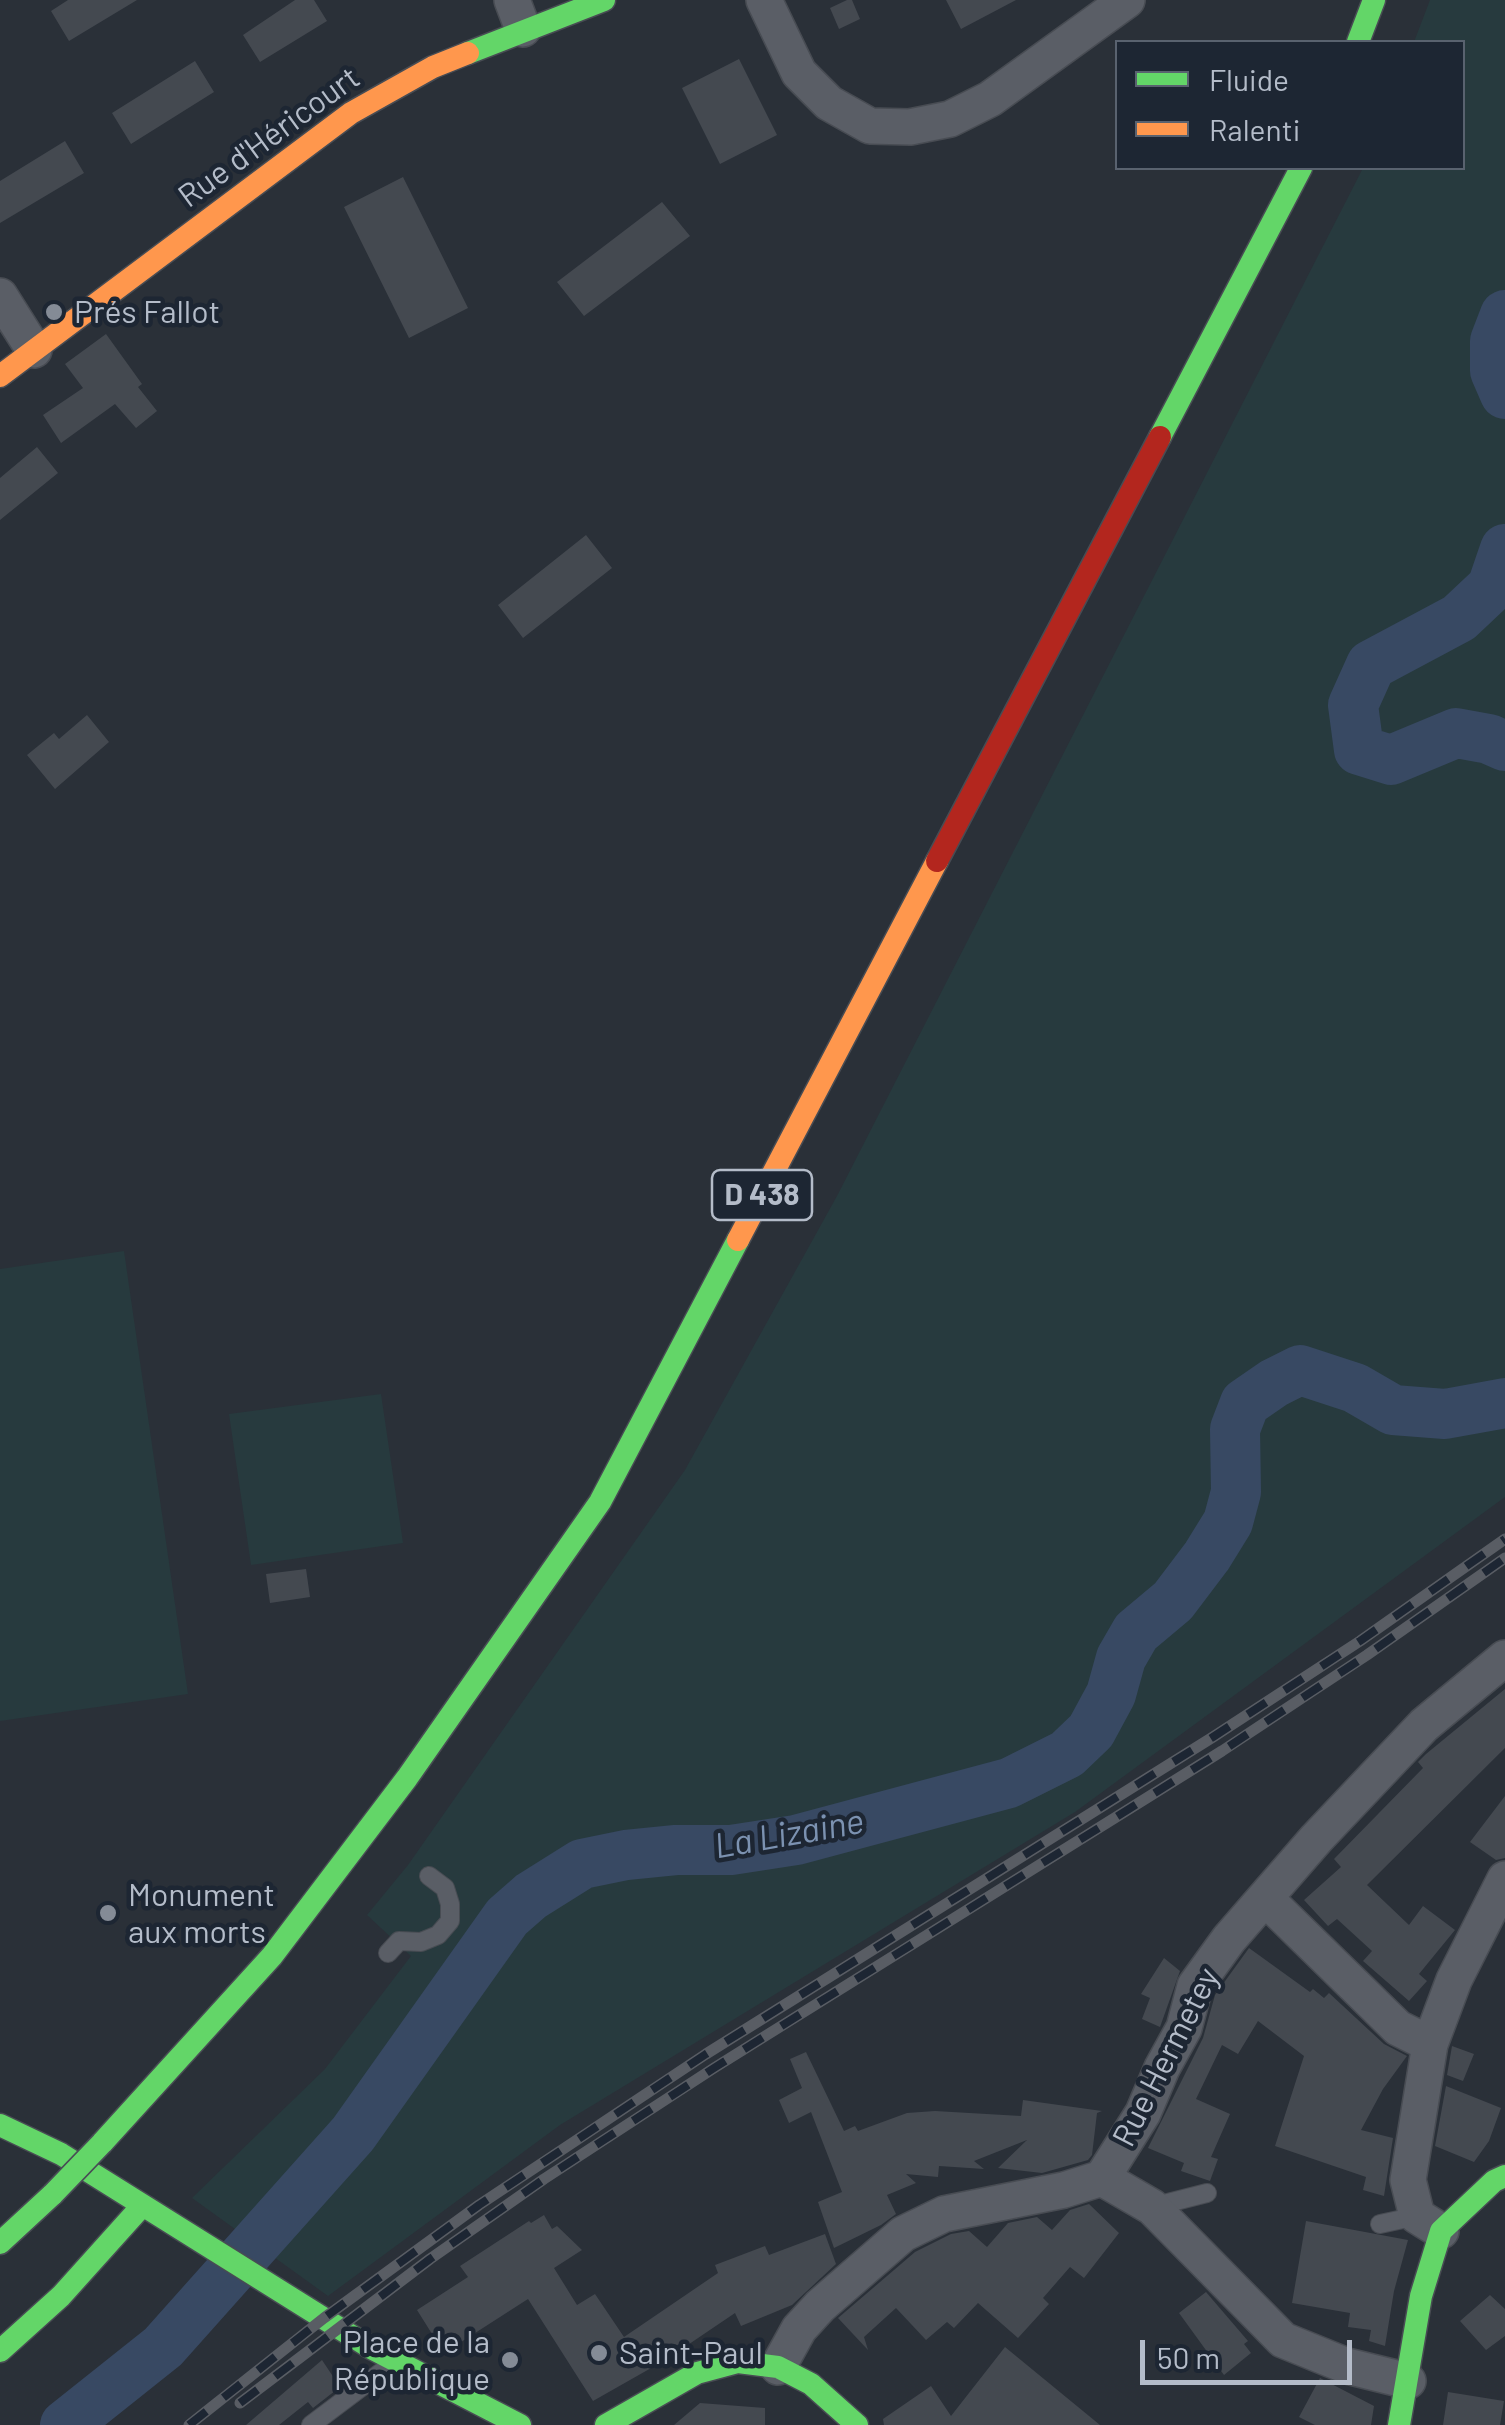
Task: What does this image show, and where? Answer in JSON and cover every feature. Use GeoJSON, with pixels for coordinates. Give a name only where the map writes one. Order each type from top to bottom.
{"type":"FeatureCollection","features":[{"type":"Feature","properties":{"kind":"main road","name":"Rue d'Héricourt"},"geometry":{"type":"LineString","coordinates":[[0,376],[351,114],[518,15],[604,0]]}},
{"type":"Feature","properties":{"kind":"main road"},"geometry":{"type":"LineString","coordinates":[[1359,40],[1374,0]]}},
{"type":"Feature","properties":{"kind":"main road","name":"D 438"},"geometry":{"type":"LineString","coordinates":[[0,2243],[102,2143],[272,1956],[407,1778],[600,1502],[1300,170]]}},
{"type":"Feature","properties":{"kind":"main road"},"geometry":{"type":"LineString","coordinates":[[0,2125],[61,2154],[398,2362],[520,2425]]}},
{"type":"Feature","properties":{"kind":"main road"},"geometry":{"type":"LineString","coordinates":[[1399,2425],[1429,2223],[1505,2176]]}},
{"type":"Feature","properties":{"kind":"main road"},"geometry":{"type":"LineString","coordinates":[[0,2350],[60,2296],[142,2206]]}},
{"type":"Feature","properties":{"kind":"main road"},"geometry":{"type":"LineString","coordinates":[[606,2425],[696,2373],[738,2362],[778,2367],[811,2384],[857,2425]]}},
{"type":"Feature","properties":{"kind":"street"},"geometry":{"type":"LineString","coordinates":[[764,0],[799,73],[829,103],[870,126],[910,127],[950,119],[990,99],[1126,0]]}},
{"type":"Feature","properties":{"kind":"street"},"geometry":{"type":"LineString","coordinates":[[0,296],[34,350]]}},
{"type":"Feature","properties":{"kind":"street","name":"Rue Hermetey"},"geometry":{"type":"LineString","coordinates":[[778,2367],[799,2330],[820,2306],[903,2234],[944,2214],[1064,2190],[1102,2178],[1143,2113],[1184,2028],[1195,1986],[1264,1898],[1424,1725],[1505,1658]]}},
{"type":"Feature","properties":{"kind":"street"},"geometry":{"type":"LineString","coordinates":[[1429,2223],[1408,2180],[1430,2044],[1454,1980],[1505,1879]]}},
{"type":"Feature","properties":{"kind":"street"},"geometry":{"type":"LineString","coordinates":[[1264,1898],[1398,2028],[1430,2044]]}},
{"type":"Feature","properties":{"kind":"street"},"geometry":{"type":"LineString","coordinates":[[1102,2178],[1152,2207],[1283,2340],[1347,2366],[1408,2381]]}},
{"type":"Feature","properties":{"kind":"lane"},"geometry":{"type":"LineString","coordinates":[[388,1953],[399,1941],[421,1942],[438,1935],[450,1921],[445,1888],[429,1876]]}},
{"type":"Feature","properties":{"kind":"lane"},"geometry":{"type":"LineString","coordinates":[[1152,2207],[1207,2193]]}},
{"type":"Feature","properties":{"kind":"lane"},"geometry":{"type":"LineString","coordinates":[[1380,2224],[1429,2223]]}},
{"type":"Feature","properties":{"kind":"lane"},"geometry":{"type":"LineString","coordinates":[[311,2425],[381,2370],[398,2362]]}},
{"type":"Feature","properties":{"kind":"green space"},"geometry":{"type":"Polygon","coordinates":[[[1430,0],[1505,0],[1505,1497],[1075,1812],[560,2125],[328,2296],[192,2198],[325,2069],[411,1956],[367,1915],[408,1865],[685,1470],[837,1196],[1362,170],[1465,170],[1465,40],[1415,40],[1430,0]]]}},
{"type":"Feature","properties":{"kind":"green space"},"geometry":{"type":"Polygon","coordinates":[[[124,1251],[188,1694],[0,1721],[0,1269],[124,1251]]]}},
{"type":"Feature","properties":{"kind":"green space"},"geometry":{"type":"Polygon","coordinates":[[[381,1394],[403,1543],[251,1565],[229,1414],[381,1394]]]}},
{"type":"Feature","properties":{"kind":"building"},"geometry":{"type":"Polygon","coordinates":[[[68,0],[137,0],[69,41],[51,11],[68,0]]]}},
{"type":"Feature","properties":{"kind":"building"},"geometry":{"type":"Polygon","coordinates":[[[295,0],[314,0],[327,21],[260,62],[243,35],[295,0]]]}},
{"type":"Feature","properties":{"kind":"building"},"geometry":{"type":"Polygon","coordinates":[[[852,0],[860,19],[839,29],[830,8],[852,0]]]}},
{"type":"Feature","properties":{"kind":"building"},"geometry":{"type":"Polygon","coordinates":[[[946,0],[1016,0],[961,29],[946,0]]]}},
{"type":"Feature","properties":{"kind":"building"},"geometry":{"type":"Polygon","coordinates":[[[739,59],[777,135],[720,164],[682,88],[739,59]]]}},
{"type":"Feature","properties":{"kind":"building"},"geometry":{"type":"Polygon","coordinates":[[[195,61],[214,92],[131,144],[112,113],[195,61]]]}},
{"type":"Feature","properties":{"kind":"building"},"geometry":{"type":"Polygon","coordinates":[[[65,141],[84,173],[0,223],[0,181],[65,141]]]}},
{"type":"Feature","properties":{"kind":"building"},"geometry":{"type":"Polygon","coordinates":[[[403,177],[468,308],[409,338],[344,207],[403,177]]]}},
{"type":"Feature","properties":{"kind":"building"},"geometry":{"type":"Polygon","coordinates":[[[662,202],[690,236],[584,316],[557,282],[662,202]]]}},
{"type":"Feature","properties":{"kind":"building"},"geometry":{"type":"Polygon","coordinates":[[[106,334],[157,411],[136,428],[115,404],[61,443],[43,415],[83,388],[65,364],[106,334]]]}},
{"type":"Feature","properties":{"kind":"building"},"geometry":{"type":"Polygon","coordinates":[[[37,447],[58,473],[0,520],[0,478],[37,447]]]}},
{"type":"Feature","properties":{"kind":"building"},"geometry":{"type":"Polygon","coordinates":[[[586,535],[612,568],[523,638],[498,605],[586,535]]]}},
{"type":"Feature","properties":{"kind":"building"},"geometry":{"type":"Polygon","coordinates":[[[87,715],[109,742],[55,789],[27,755],[54,733],[59,739],[87,715]]]}},
{"type":"Feature","properties":{"kind":"building"},"geometry":{"type":"Polygon","coordinates":[[[306,1569],[310,1597],[270,1603],[266,1574],[306,1569]]]}},
{"type":"Feature","properties":{"kind":"building"},"geometry":{"type":"Polygon","coordinates":[[[1505,1689],[1505,1748],[1367,1885],[1409,1925],[1423,1906],[1455,1930],[1419,1974],[1427,1981],[1409,2001],[1363,1961],[1372,1951],[1337,1919],[1328,1926],[1304,1900],[1341,1867],[1334,1859],[1423,1768],[1418,1762],[1505,1689]]]}},
{"type":"Feature","properties":{"kind":"building"},"geometry":{"type":"Polygon","coordinates":[[[1505,1796],[1505,1858],[1496,1860],[1470,1842],[1505,1796]]]}},
{"type":"Feature","properties":{"kind":"building"},"geometry":{"type":"Polygon","coordinates":[[[1249,1948],[1310,1992],[1313,1989],[1324,1998],[1329,1993],[1384,2044],[1407,2056],[1361,2130],[1393,2138],[1384,2196],[1363,2190],[1366,2177],[1275,2146],[1304,2056],[1258,2021],[1238,2054],[1222,2045],[1196,2099],[1230,2114],[1211,2157],[1218,2159],[1210,2181],[1181,2171],[1184,2163],[1148,2148],[1203,2038],[1215,1995],[1249,1948]]]}},
{"type":"Feature","properties":{"kind":"building"},"geometry":{"type":"Polygon","coordinates":[[[1164,1958],[1180,1971],[1160,2027],[1142,2019],[1150,1998],[1141,1994],[1164,1958]]]}},
{"type":"Feature","properties":{"kind":"building"},"geometry":{"type":"Polygon","coordinates":[[[1452,2046],[1474,2054],[1463,2081],[1447,2075],[1452,2046]]]}},
{"type":"Feature","properties":{"kind":"building"},"geometry":{"type":"Polygon","coordinates":[[[806,2052],[844,2131],[855,2126],[858,2131],[907,2113],[1021,2116],[1023,2100],[1102,2111],[1097,2113],[1092,2155],[1088,2160],[1042,2173],[998,2168],[1027,2140],[974,2161],[984,2169],[939,2166],[938,2177],[906,2174],[916,2183],[887,2195],[896,2214],[834,2248],[818,2202],[842,2192],[811,2112],[789,2123],[779,2100],[802,2088],[790,2059],[806,2052]]]}},
{"type":"Feature","properties":{"kind":"building"},"geometry":{"type":"Polygon","coordinates":[[[1446,2086],[1501,2108],[1489,2141],[1474,2162],[1435,2146],[1446,2086]]]}},
{"type":"Feature","properties":{"kind":"building"},"geometry":{"type":"Polygon","coordinates":[[[1089,2204],[1119,2233],[1084,2278],[1070,2267],[1043,2298],[1049,2304],[1018,2338],[978,2303],[954,2328],[947,2322],[926,2340],[896,2308],[864,2337],[868,2350],[838,2318],[915,2252],[951,2234],[969,2231],[987,2247],[1008,2223],[1037,2217],[1052,2230],[1070,2210],[1089,2204]]]}},
{"type":"Feature","properties":{"kind":"building"},"geometry":{"type":"Polygon","coordinates":[[[544,2215],[552,2229],[557,2226],[582,2250],[554,2268],[577,2305],[595,2294],[624,2337],[718,2273],[715,2265],[765,2246],[769,2255],[825,2234],[836,2264],[792,2305],[741,2326],[735,2313],[667,2359],[593,2401],[528,2299],[444,2353],[417,2310],[468,2277],[460,2266],[544,2215]]]}},
{"type":"Feature","properties":{"kind":"building"},"geometry":{"type":"Polygon","coordinates":[[[1306,2221],[1408,2240],[1385,2346],[1369,2341],[1371,2330],[1348,2327],[1350,2313],[1292,2303],[1306,2221]]]}},
{"type":"Feature","properties":{"kind":"building"},"geometry":{"type":"Polygon","coordinates":[[[1206,2292],[1248,2341],[1244,2344],[1251,2353],[1224,2375],[1179,2313],[1206,2292]]]}},
{"type":"Feature","properties":{"kind":"building"},"geometry":{"type":"Polygon","coordinates":[[[1490,2295],[1505,2309],[1505,2336],[1486,2350],[1460,2321],[1490,2295]]]}},
{"type":"Feature","properties":{"kind":"building"},"geometry":{"type":"Polygon","coordinates":[[[1005,2347],[1100,2425],[884,2425],[883,2419],[931,2386],[951,2416],[1005,2347]]]}},
{"type":"Feature","properties":{"kind":"building"},"geometry":{"type":"Polygon","coordinates":[[[322,2360],[340,2387],[313,2408],[308,2402],[279,2425],[246,2425],[322,2360]]]}},
{"type":"Feature","properties":{"kind":"building"},"geometry":{"type":"Polygon","coordinates":[[[1320,2378],[1374,2406],[1371,2425],[1315,2425],[1299,2417],[1320,2378]]]}},
{"type":"Feature","properties":{"kind":"building"},"geometry":{"type":"Polygon","coordinates":[[[1448,2392],[1504,2401],[1500,2425],[1443,2425],[1448,2392]]]}},
{"type":"Feature","properties":{"kind":"building"},"geometry":{"type":"Polygon","coordinates":[[[700,2403],[765,2408],[765,2425],[674,2425],[700,2403]]]}},
{"type":"Feature","properties":{"kind":"waterway","name":"La Lizaine"},"geometry":{"type":"LineString","coordinates":[[1505,315],[1495,341],[1495,371],[1505,394]]}},
{"type":"Feature","properties":{"kind":"waterway","name":"La Lizaine"},"geometry":{"type":"LineString","coordinates":[[1505,549],[1492,587],[1459,618],[1371,665],[1353,705],[1359,750],[1391,760],[1456,733],[1505,746]]}},
{"type":"Feature","properties":{"kind":"waterway","name":"La Lizaine"},"geometry":{"type":"LineString","coordinates":[[65,2425],[163,2347],[353,2134],[507,1917],[531,1896],[582,1864],[626,1855],[731,1850],[796,1840],[1009,1783],[1067,1754],[1091,1731],[1136,1632],[1173,1601],[1228,1522],[1236,1492],[1235,1429],[1245,1403],[1274,1383],[1300,1370],[1355,1388],[1393,1410],[1445,1414],[1505,1403]]}},
{"type":"Feature","properties":{"kind":"railway"},"geometry":{"type":"LineString","coordinates":[[189,2425],[324,2318],[479,2205],[706,2054],[1213,1737],[1360,1641],[1505,1539]]}},
{"type":"Feature","properties":{"kind":"railway"},"geometry":{"type":"LineString","coordinates":[[240,2403],[430,2259],[544,2179],[714,2068],[1222,1751],[1505,1558]]}},
{"type":"Feature","properties":{"kind":"traffic: fast"},"geometry":{"type":"LineString","coordinates":[[468,53],[604,0]]}},
{"type":"Feature","properties":{"kind":"traffic: fast"},"geometry":{"type":"LineString","coordinates":[[1359,40],[1374,0]]}},
{"type":"Feature","properties":{"kind":"traffic: fast"},"geometry":{"type":"LineString","coordinates":[[1160,437],[1300,170]]}},
{"type":"Feature","properties":{"kind":"traffic: fast"},"geometry":{"type":"LineString","coordinates":[[102,2143],[272,1956],[407,1778],[600,1502],[738,1240]]}},
{"type":"Feature","properties":{"kind":"traffic: fast"},"geometry":{"type":"LineString","coordinates":[[0,2125],[61,2154],[371,2348],[520,2425]]}},
{"type":"Feature","properties":{"kind":"traffic: fast"},"geometry":{"type":"LineString","coordinates":[[53,2194],[102,2143]]}},
{"type":"Feature","properties":{"kind":"traffic: fast"},"geometry":{"type":"LineString","coordinates":[[1399,2425],[1421,2296],[1441,2231],[1494,2181],[1505,2176]]}},
{"type":"Feature","properties":{"kind":"traffic: fast"},"geometry":{"type":"LineString","coordinates":[[0,2243],[53,2194]]}},
{"type":"Feature","properties":{"kind":"traffic: fast"},"geometry":{"type":"LineString","coordinates":[[0,2351],[61,2296],[141,2207]]}},
{"type":"Feature","properties":{"kind":"traffic: fast"},"geometry":{"type":"LineString","coordinates":[[606,2425],[697,2373],[738,2362],[778,2367],[811,2384],[857,2425]]}},
{"type":"Feature","properties":{"kind":"traffic: slow"},"geometry":{"type":"LineString","coordinates":[[0,376],[351,113],[433,67],[468,53]]}},
{"type":"Feature","properties":{"kind":"traffic: slow"},"geometry":{"type":"LineString","coordinates":[[738,1240],[937,861]]}},
{"type":"Feature","properties":{"kind":"traffic: jam"},"geometry":{"type":"LineString","coordinates":[[937,861],[1160,437]]}},
{"type":"Feature","properties":{"kind":"place","name":"Prés Fallot"},"geometry":{"type":"Point","coordinates":[54,312]}},
{"type":"Feature","properties":{"kind":"place","name":"Monument aux morts"},"geometry":{"type":"Point","coordinates":[108,1913]}},
{"type":"Feature","properties":{"kind":"place","name":"Saint-Paul"},"geometry":{"type":"Point","coordinates":[599,2353]}},
{"type":"Feature","properties":{"kind":"place","name":"Place de la République"},"geometry":{"type":"Point","coordinates":[510,2360]}}]}
